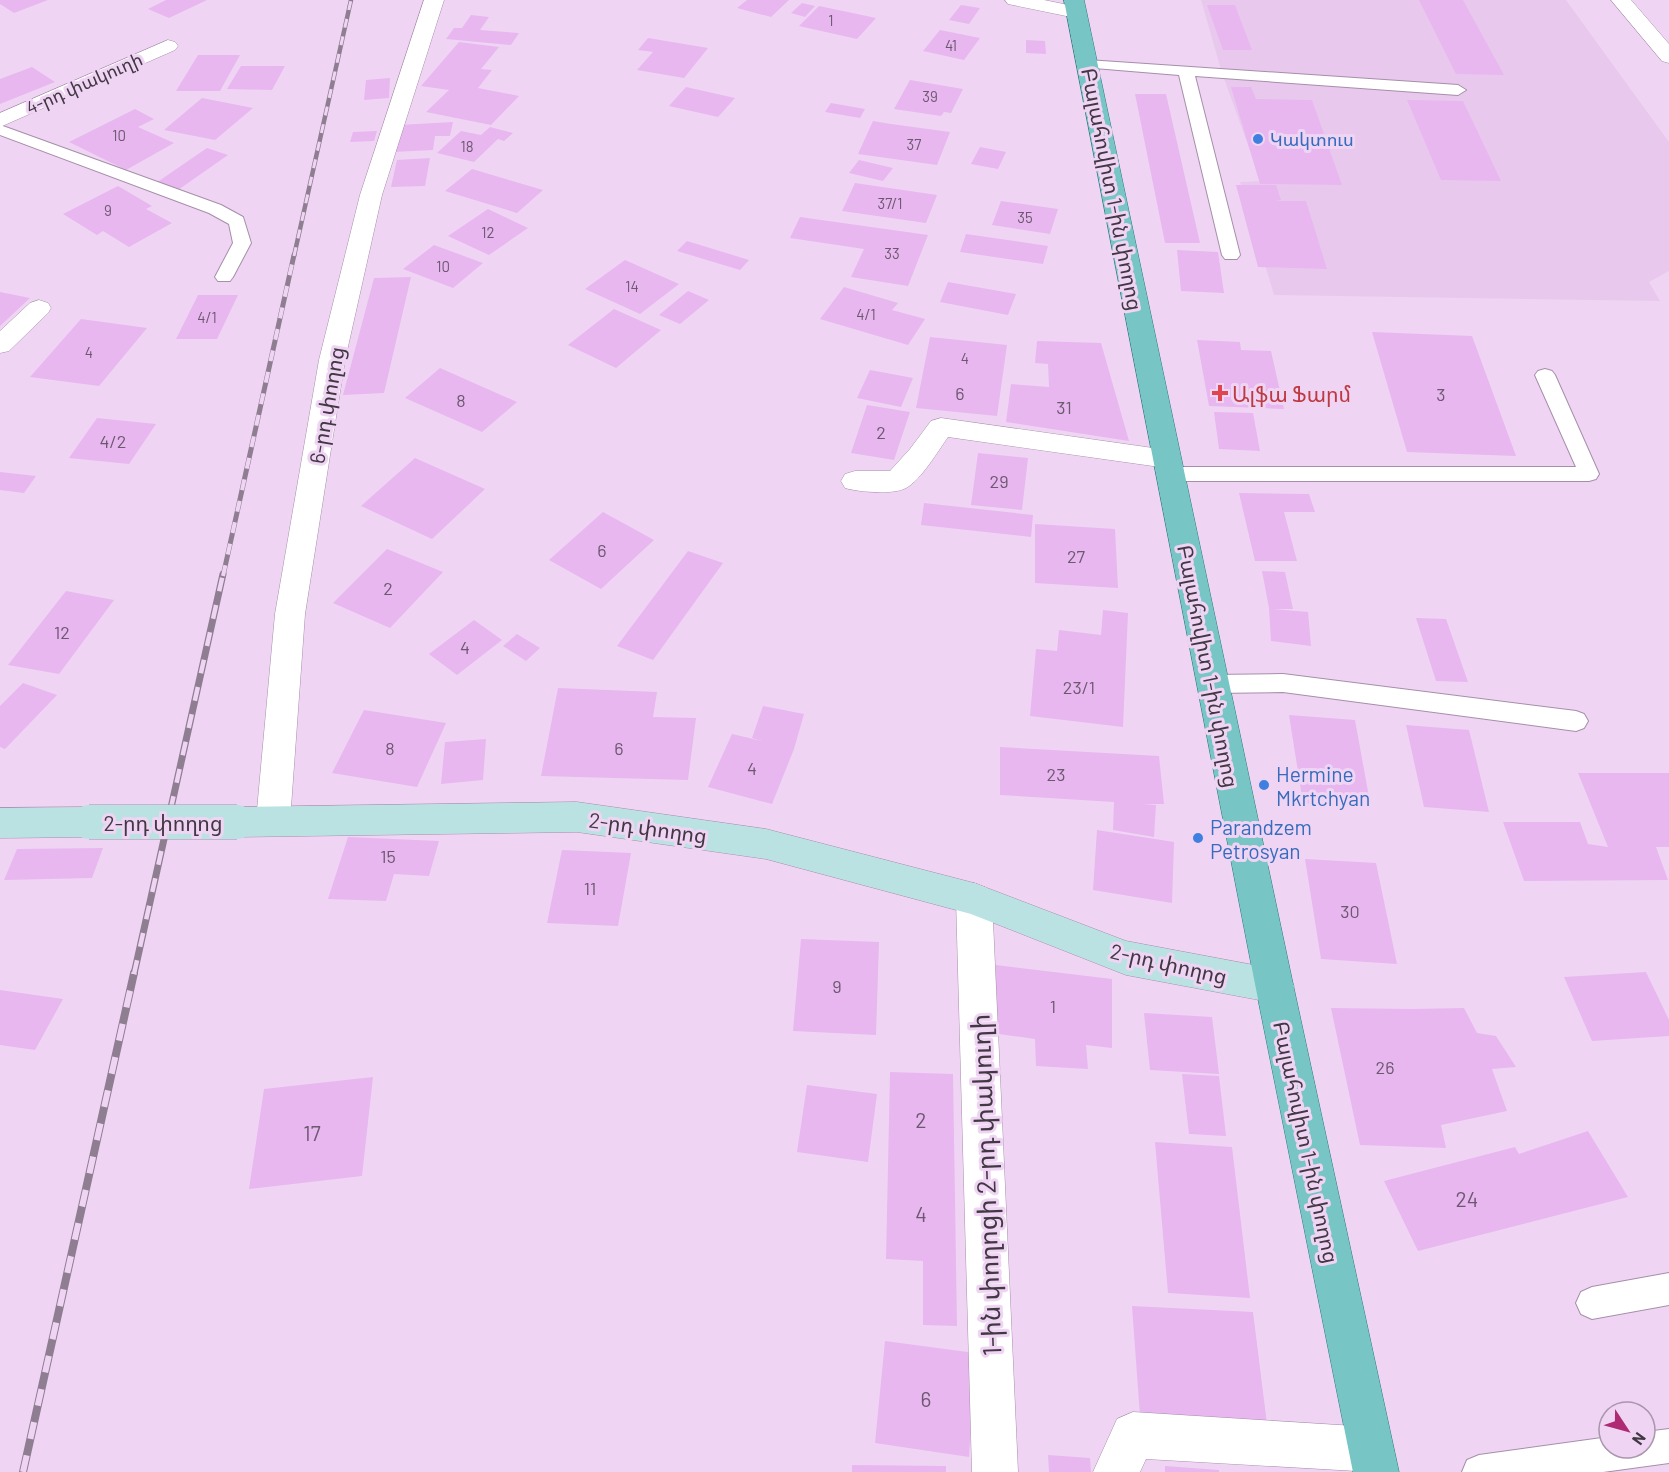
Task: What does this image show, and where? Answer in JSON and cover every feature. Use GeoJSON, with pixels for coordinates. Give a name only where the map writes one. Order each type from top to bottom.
{"type":"FeatureCollection","features":[{"type":"Feature","properties":{"kind":"main road","name":"Բալահովիտ 1-ին փողոց"},"geometry":{"type":"LineString","coordinates":[[1075,6],[1374,1461]]}},
{"type":"Feature","properties":{"kind":"street","name":"6-րդ փողոց"},"geometry":{"type":"LineString","coordinates":[[273,821],[290,614],[332,360],[371,195],[434,0]]}},
{"type":"Feature","properties":{"kind":"street"},"geometry":{"type":"LineString","coordinates":[[1015,0],[1075,6]]}},
{"type":"Feature","properties":{"kind":"street"},"geometry":{"type":"LineString","coordinates":[[1621,0],[1666,49]]}},
{"type":"Feature","properties":{"kind":"street","name":"4-րդ փակուղի"},"geometry":{"type":"LineString","coordinates":[[0,121],[168,46]]}},
{"type":"Feature","properties":{"kind":"street"},"geometry":{"type":"LineString","coordinates":[[0,345],[39,308]]}},
{"type":"Feature","properties":{"kind":"street"},"geometry":{"type":"LineString","coordinates":[[855,481],[897,481],[920,456],[941,427],[1169,466]]}},
{"type":"Feature","properties":{"kind":"street","name":"2-րդ փողոց"},"geometry":{"type":"LineString","coordinates":[[0,823],[577,817],[766,844],[975,899],[1126,958],[1275,986]]}},
{"type":"Feature","properties":{"kind":"street","name":"1-ին փողոցի 2-րդ փակուղի"},"geometry":{"type":"LineString","coordinates":[[975,899],[995,1472]]}},
{"type":"Feature","properties":{"kind":"street"},"geometry":{"type":"LineString","coordinates":[[1116,1472],[1133,1435],[1374,1461]]}},
{"type":"Feature","properties":{"kind":"lane"},"geometry":{"type":"LineString","coordinates":[[1087,64],[1458,90]]}},
{"type":"Feature","properties":{"kind":"lane"},"geometry":{"type":"LineString","coordinates":[[1186,71],[1231,255]]}},
{"type":"Feature","properties":{"kind":"lane"},"geometry":{"type":"LineString","coordinates":[[0,130],[215,209],[237,221],[243,243],[224,277]]}},
{"type":"Feature","properties":{"kind":"lane"},"geometry":{"type":"LineString","coordinates":[[1169,466],[1589,474],[1545,375]]}},
{"type":"Feature","properties":{"kind":"lane"},"geometry":{"type":"LineString","coordinates":[[1213,684],[1283,683],[1576,721]]}},
{"type":"Feature","properties":{"kind":"lane"},"geometry":{"type":"LineString","coordinates":[[1592,1303],[1669,1289]]}},
{"type":"Feature","properties":{"kind":"lane"},"geometry":{"type":"LineString","coordinates":[[1479,1472],[1669,1446]]}},
{"type":"Feature","properties":{"kind":"shaded area"},"geometry":{"type":"Polygon","coordinates":[[[1201,0],[1566,0],[1669,142],[1669,271],[1649,282],[1660,301],[1274,295],[1240,182],[1261,181],[1222,73],[1201,0]]]}},
{"type":"Feature","properties":{"kind":"building"},"geometry":{"type":"Polygon","coordinates":[[[0,0],[48,0],[14,13],[0,4],[0,0]]]}},
{"type":"Feature","properties":{"kind":"building"},"geometry":{"type":"Polygon","coordinates":[[[166,0],[207,0],[169,18],[148,9],[166,0]]]}},
{"type":"Feature","properties":{"kind":"building"},"geometry":{"type":"Polygon","coordinates":[[[747,0],[789,0],[771,17],[737,8],[747,0]]]}},
{"type":"Feature","properties":{"kind":"building"},"geometry":{"type":"Polygon","coordinates":[[[1419,0],[1463,0],[1504,75],[1456,74],[1419,0]]]}},
{"type":"Feature","properties":{"kind":"building"},"geometry":{"type":"Polygon","coordinates":[[[802,3],[815,6],[805,17],[791,13],[802,3]]]}},
{"type":"Feature","properties":{"kind":"building"},"geometry":{"type":"Polygon","coordinates":[[[961,5],[980,8],[969,24],[949,20],[961,5]]]}},
{"type":"Feature","properties":{"kind":"building"},"geometry":{"type":"Polygon","coordinates":[[[1207,5],[1235,5],[1252,50],[1223,50],[1207,5]]]}},
{"type":"Feature","properties":{"kind":"building"},"geometry":{"type":"Polygon","coordinates":[[[819,6],[876,18],[857,39],[799,26],[819,6]]]}},
{"type":"Feature","properties":{"kind":"building"},"geometry":{"type":"Polygon","coordinates":[[[471,15],[489,17],[480,30],[519,33],[511,45],[446,39],[454,28],[462,28],[471,15]]]}},
{"type":"Feature","properties":{"kind":"building"},"geometry":{"type":"Polygon","coordinates":[[[940,30],[980,38],[964,60],[923,51],[940,30]]]}},
{"type":"Feature","properties":{"kind":"building"},"geometry":{"type":"Polygon","coordinates":[[[648,38],[708,48],[684,78],[637,70],[653,52],[638,50],[648,38]]]}},
{"type":"Feature","properties":{"kind":"building"},"geometry":{"type":"Polygon","coordinates":[[[1026,40],[1045,41],[1046,54],[1026,53],[1026,40]]]}},
{"type":"Feature","properties":{"kind":"building"},"geometry":{"type":"Polygon","coordinates":[[[459,42],[499,47],[481,69],[492,70],[478,88],[519,96],[491,125],[426,112],[449,90],[421,86],[459,42]]]}},
{"type":"Feature","properties":{"kind":"building"},"geometry":{"type":"Polygon","coordinates":[[[198,55],[240,55],[220,91],[176,91],[198,55]]]}},
{"type":"Feature","properties":{"kind":"building"},"geometry":{"type":"Polygon","coordinates":[[[241,66],[285,66],[272,90],[227,89],[241,66]]]}},
{"type":"Feature","properties":{"kind":"building"},"geometry":{"type":"Polygon","coordinates":[[[32,67],[55,82],[0,104],[0,79],[32,67]]]}},
{"type":"Feature","properties":{"kind":"building"},"geometry":{"type":"Polygon","coordinates":[[[390,78],[389,98],[364,100],[366,80],[390,78]]]}},
{"type":"Feature","properties":{"kind":"building"},"geometry":{"type":"Polygon","coordinates":[[[910,80],[963,89],[951,113],[944,112],[941,116],[894,109],[910,80]]]}},
{"type":"Feature","properties":{"kind":"building"},"geometry":{"type":"Polygon","coordinates":[[[686,87],[735,98],[718,117],[669,106],[686,87]]]}},
{"type":"Feature","properties":{"kind":"building"},"geometry":{"type":"Polygon","coordinates":[[[1231,87],[1251,87],[1256,99],[1312,100],[1342,185],[1260,184],[1231,87]]]}},
{"type":"Feature","properties":{"kind":"building"},"geometry":{"type":"Polygon","coordinates":[[[1135,94],[1166,94],[1200,243],[1165,243],[1135,94]]]}},
{"type":"Feature","properties":{"kind":"building"},"geometry":{"type":"Polygon","coordinates":[[[202,98],[253,108],[215,140],[164,130],[202,98]]]}},
{"type":"Feature","properties":{"kind":"building"},"geometry":{"type":"Polygon","coordinates":[[[1407,100],[1463,101],[1501,181],[1441,180],[1407,100]]]}},
{"type":"Feature","properties":{"kind":"building"},"geometry":{"type":"Polygon","coordinates":[[[831,103],[865,109],[860,118],[825,112],[831,103]]]}},
{"type":"Feature","properties":{"kind":"building"},"geometry":{"type":"Polygon","coordinates":[[[135,109],[154,119],[138,127],[174,143],[126,170],[69,142],[135,109]]]}},
{"type":"Feature","properties":{"kind":"building"},"geometry":{"type":"Polygon","coordinates":[[[873,121],[950,132],[937,165],[858,154],[873,121]]]}},
{"type":"Feature","properties":{"kind":"building"},"geometry":{"type":"Polygon","coordinates":[[[453,122],[450,136],[435,136],[433,150],[393,152],[399,125],[453,122]]]}},
{"type":"Feature","properties":{"kind":"building"},"geometry":{"type":"Polygon","coordinates":[[[490,127],[513,133],[504,141],[498,139],[474,162],[437,153],[461,131],[481,135],[490,127]]]}},
{"type":"Feature","properties":{"kind":"building"},"geometry":{"type":"Polygon","coordinates":[[[377,131],[374,141],[350,142],[353,132],[377,131]]]}},
{"type":"Feature","properties":{"kind":"building"},"geometry":{"type":"Polygon","coordinates":[[[980,147],[1006,152],[998,169],[971,164],[980,147]]]}},
{"type":"Feature","properties":{"kind":"building"},"geometry":{"type":"Polygon","coordinates":[[[207,148],[228,155],[178,190],[156,183],[207,148]]]}},
{"type":"Feature","properties":{"kind":"building"},"geometry":{"type":"Polygon","coordinates":[[[430,158],[425,186],[391,187],[397,160],[430,158]]]}},
{"type":"Feature","properties":{"kind":"building"},"geometry":{"type":"Polygon","coordinates":[[[859,160],[893,168],[883,181],[849,173],[859,160]]]}},
{"type":"Feature","properties":{"kind":"building"},"geometry":{"type":"Polygon","coordinates":[[[472,169],[543,190],[517,213],[445,191],[472,169]]]}},
{"type":"Feature","properties":{"kind":"building"},"geometry":{"type":"Polygon","coordinates":[[[855,183],[937,195],[926,223],[842,211],[855,183]]]}},
{"type":"Feature","properties":{"kind":"building"},"geometry":{"type":"Polygon","coordinates":[[[1236,185],[1276,185],[1281,200],[1275,201],[1306,201],[1327,269],[1258,267],[1236,185]]]}},
{"type":"Feature","properties":{"kind":"building"},"geometry":{"type":"Polygon","coordinates":[[[118,186],[152,206],[146,209],[172,223],[129,247],[103,231],[97,235],[63,214],[118,186]]]}},
{"type":"Feature","properties":{"kind":"building"},"geometry":{"type":"Polygon","coordinates":[[[1001,201],[1058,209],[1050,234],[992,225],[1001,201]]]}},
{"type":"Feature","properties":{"kind":"building"},"geometry":{"type":"Polygon","coordinates":[[[488,209],[528,228],[489,255],[448,236],[488,209]]]}},
{"type":"Feature","properties":{"kind":"building"},"geometry":{"type":"Polygon","coordinates":[[[800,217],[928,235],[908,286],[851,277],[864,249],[790,238],[800,217]]]}},
{"type":"Feature","properties":{"kind":"building"},"geometry":{"type":"Polygon","coordinates":[[[966,234],[1048,246],[1043,264],[960,252],[966,234]]]}},
{"type":"Feature","properties":{"kind":"building"},"geometry":{"type":"Polygon","coordinates":[[[687,241],[749,260],[740,270],[677,251],[687,241]]]}},
{"type":"Feature","properties":{"kind":"building"},"geometry":{"type":"Polygon","coordinates":[[[434,245],[483,263],[453,288],[403,269],[434,245]]]}},
{"type":"Feature","properties":{"kind":"building"},"geometry":{"type":"Polygon","coordinates":[[[1177,250],[1218,252],[1224,293],[1181,291],[1177,250]]]}},
{"type":"Feature","properties":{"kind":"building"},"geometry":{"type":"Polygon","coordinates":[[[625,260],[679,284],[640,314],[585,289],[625,260]]]}},
{"type":"Feature","properties":{"kind":"building"},"geometry":{"type":"Polygon","coordinates":[[[411,277],[384,393],[343,395],[374,278],[411,277]]]}},
{"type":"Feature","properties":{"kind":"building"},"geometry":{"type":"Polygon","coordinates":[[[948,282],[1016,294],[1008,315],[940,302],[948,282]]]}},
{"type":"Feature","properties":{"kind":"building"},"geometry":{"type":"Polygon","coordinates":[[[844,287],[898,303],[892,310],[925,319],[908,345],[820,319],[844,287]]]}},
{"type":"Feature","properties":{"kind":"building"},"geometry":{"type":"Polygon","coordinates":[[[688,291],[709,300],[680,324],[659,315],[688,291]]]}},
{"type":"Feature","properties":{"kind":"building"},"geometry":{"type":"Polygon","coordinates":[[[0,292],[30,298],[0,326],[0,292]]]}},
{"type":"Feature","properties":{"kind":"building"},"geometry":{"type":"Polygon","coordinates":[[[198,295],[238,295],[217,339],[176,339],[198,295]]]}},
{"type":"Feature","properties":{"kind":"building"},"geometry":{"type":"Polygon","coordinates":[[[614,309],[661,330],[616,368],[568,345],[614,309]]]}},
{"type":"Feature","properties":{"kind":"building"},"geometry":{"type":"Polygon","coordinates":[[[81,319],[147,328],[99,386],[30,377],[81,319]]]}},
{"type":"Feature","properties":{"kind":"building"},"geometry":{"type":"Polygon","coordinates":[[[1372,332],[1472,336],[1516,456],[1407,452],[1372,332]]]}},
{"type":"Feature","properties":{"kind":"building"},"geometry":{"type":"Polygon","coordinates":[[[930,337],[1007,345],[997,416],[916,408],[930,337]]]}},
{"type":"Feature","properties":{"kind":"building"},"geometry":{"type":"Polygon","coordinates":[[[1197,340],[1240,342],[1241,350],[1271,351],[1284,409],[1209,406],[1197,340]]]}},
{"type":"Feature","properties":{"kind":"building"},"geometry":{"type":"Polygon","coordinates":[[[1037,341],[1101,343],[1129,441],[1006,422],[1011,384],[1049,387],[1048,364],[1035,363],[1037,341]]]}},
{"type":"Feature","properties":{"kind":"building"},"geometry":{"type":"Polygon","coordinates":[[[440,368],[517,402],[482,432],[405,398],[440,368]]]}},
{"type":"Feature","properties":{"kind":"building"},"geometry":{"type":"Polygon","coordinates":[[[870,370],[913,378],[901,407],[857,398],[870,370]]]}},
{"type":"Feature","properties":{"kind":"building"},"geometry":{"type":"Polygon","coordinates":[[[867,405],[910,412],[894,460],[851,453],[867,405]]]}},
{"type":"Feature","properties":{"kind":"building"},"geometry":{"type":"Polygon","coordinates":[[[1214,412],[1253,413],[1260,451],[1219,449],[1214,412]]]}},
{"type":"Feature","properties":{"kind":"building"},"geometry":{"type":"Polygon","coordinates":[[[97,418],[156,424],[129,464],[69,458],[97,418]]]}},
{"type":"Feature","properties":{"kind":"building"},"geometry":{"type":"Polygon","coordinates":[[[978,453],[1028,458],[1022,510],[971,505],[978,453]]]}},
{"type":"Feature","properties":{"kind":"building"},"geometry":{"type":"Polygon","coordinates":[[[415,458],[485,489],[432,539],[361,506],[415,458]]]}},
{"type":"Feature","properties":{"kind":"building"},"geometry":{"type":"Polygon","coordinates":[[[0,472],[36,476],[24,493],[0,490],[0,472]]]}},
{"type":"Feature","properties":{"kind":"building"},"geometry":{"type":"Polygon","coordinates":[[[1239,493],[1309,494],[1315,512],[1284,512],[1297,561],[1255,561],[1239,493]]]}},
{"type":"Feature","properties":{"kind":"building"},"geometry":{"type":"Polygon","coordinates":[[[924,503],[1033,515],[1031,537],[921,525],[924,503]]]}},
{"type":"Feature","properties":{"kind":"building"},"geometry":{"type":"Polygon","coordinates":[[[603,512],[654,540],[601,589],[549,560],[603,512]]]}},
{"type":"Feature","properties":{"kind":"building"},"geometry":{"type":"Polygon","coordinates":[[[1035,524],[1115,529],[1118,588],[1035,583],[1035,524]]]}},
{"type":"Feature","properties":{"kind":"building"},"geometry":{"type":"Polygon","coordinates":[[[387,549],[443,572],[390,628],[333,603],[387,549]]]}},
{"type":"Feature","properties":{"kind":"building"},"geometry":{"type":"Polygon","coordinates":[[[688,551],[723,563],[653,660],[617,646],[688,551]]]}},
{"type":"Feature","properties":{"kind":"building"},"geometry":{"type":"Polygon","coordinates":[[[1262,571],[1285,572],[1293,609],[1273,609],[1308,612],[1311,646],[1271,641],[1269,608],[1262,571]]]}},
{"type":"Feature","properties":{"kind":"building"},"geometry":{"type":"Polygon","coordinates":[[[66,591],[114,600],[59,674],[8,665],[66,591]]]}},
{"type":"Feature","properties":{"kind":"building"},"geometry":{"type":"Polygon","coordinates":[[[1103,610],[1128,613],[1123,727],[1030,716],[1036,649],[1057,651],[1059,630],[1101,635],[1103,610]]]}},
{"type":"Feature","properties":{"kind":"building"},"geometry":{"type":"Polygon","coordinates":[[[1416,618],[1446,619],[1468,682],[1436,681],[1416,618]]]}},
{"type":"Feature","properties":{"kind":"building"},"geometry":{"type":"Polygon","coordinates":[[[474,620],[502,640],[457,675],[429,654],[474,620]]]}},
{"type":"Feature","properties":{"kind":"building"},"geometry":{"type":"Polygon","coordinates":[[[517,634],[540,648],[526,661],[503,646],[517,634]]]}},
{"type":"Feature","properties":{"kind":"building"},"geometry":{"type":"Polygon","coordinates":[[[23,683],[57,695],[5,749],[0,747],[0,706],[23,683]]]}},
{"type":"Feature","properties":{"kind":"building"},"geometry":{"type":"Polygon","coordinates":[[[558,688],[657,692],[653,717],[696,718],[688,780],[541,776],[558,688]]]}},
{"type":"Feature","properties":{"kind":"building"},"geometry":{"type":"Polygon","coordinates":[[[763,706],[804,714],[794,749],[772,804],[708,787],[732,734],[762,741],[752,738],[763,706]]]}},
{"type":"Feature","properties":{"kind":"building"},"geometry":{"type":"Polygon","coordinates":[[[364,710],[446,723],[417,787],[332,773],[364,710]]]}},
{"type":"Feature","properties":{"kind":"building"},"geometry":{"type":"Polygon","coordinates":[[[1289,715],[1355,720],[1371,808],[1303,803],[1289,715]]]}},
{"type":"Feature","properties":{"kind":"building"},"geometry":{"type":"Polygon","coordinates":[[[1406,725],[1469,730],[1489,812],[1424,807],[1406,725]]]}},
{"type":"Feature","properties":{"kind":"building"},"geometry":{"type":"Polygon","coordinates":[[[486,739],[483,780],[441,784],[445,742],[486,739]]]}},
{"type":"Feature","properties":{"kind":"building"},"geometry":{"type":"Polygon","coordinates":[[[1000,747],[1159,756],[1164,804],[1143,804],[1156,805],[1154,837],[1113,830],[1114,802],[1000,795],[1000,747]]]}},
{"type":"Feature","properties":{"kind":"building"},"geometry":{"type":"Polygon","coordinates":[[[1578,773],[1669,773],[1669,847],[1656,847],[1668,880],[1524,881],[1503,822],[1580,822],[1588,844],[1608,847],[1578,773]]]}},
{"type":"Feature","properties":{"kind":"building"},"geometry":{"type":"Polygon","coordinates":[[[1097,830],[1174,842],[1172,903],[1093,890],[1097,830]]]}},
{"type":"Feature","properties":{"kind":"building"},"geometry":{"type":"Polygon","coordinates":[[[348,837],[439,841],[429,876],[394,874],[386,901],[328,899],[348,837]]]}},
{"type":"Feature","properties":{"kind":"building"},"geometry":{"type":"Polygon","coordinates":[[[103,848],[92,878],[4,880],[17,849],[103,848]]]}},
{"type":"Feature","properties":{"kind":"building"},"geometry":{"type":"Polygon","coordinates":[[[562,850],[631,853],[618,926],[547,923],[562,850]]]}},
{"type":"Feature","properties":{"kind":"building"},"geometry":{"type":"Polygon","coordinates":[[[1305,859],[1376,863],[1397,964],[1321,959],[1305,859]]]}},
{"type":"Feature","properties":{"kind":"building"},"geometry":{"type":"Polygon","coordinates":[[[801,939],[879,942],[876,1035],[793,1031],[801,939]]]}},
{"type":"Feature","properties":{"kind":"building"},"geometry":{"type":"Polygon","coordinates":[[[996,965],[1112,979],[1112,1048],[1086,1045],[1088,1069],[1036,1066],[1035,1039],[992,1033],[996,965]]]}},
{"type":"Feature","properties":{"kind":"building"},"geometry":{"type":"Polygon","coordinates":[[[1646,972],[1669,1020],[1669,1036],[1592,1041],[1564,977],[1646,972]]]}},
{"type":"Feature","properties":{"kind":"building"},"geometry":{"type":"Polygon","coordinates":[[[0,990],[63,999],[35,1050],[0,1045],[0,990]]]}},
{"type":"Feature","properties":{"kind":"building"},"geometry":{"type":"Polygon","coordinates":[[[1331,1008],[1464,1008],[1477,1033],[1496,1036],[1516,1067],[1492,1069],[1507,1111],[1441,1125],[1446,1148],[1360,1145],[1331,1008]]]}},
{"type":"Feature","properties":{"kind":"building"},"geometry":{"type":"Polygon","coordinates":[[[1144,1013],[1212,1017],[1219,1074],[1150,1070],[1144,1013]]]}},
{"type":"Feature","properties":{"kind":"building"},"geometry":{"type":"Polygon","coordinates":[[[890,1072],[953,1074],[957,1326],[923,1325],[923,1261],[886,1259],[890,1072]]]}},
{"type":"Feature","properties":{"kind":"building"},"geometry":{"type":"Polygon","coordinates":[[[1182,1074],[1219,1076],[1226,1136],[1189,1134],[1182,1074]]]}},
{"type":"Feature","properties":{"kind":"building"},"geometry":{"type":"Polygon","coordinates":[[[373,1077],[362,1176],[249,1189],[264,1089],[373,1077]]]}},
{"type":"Feature","properties":{"kind":"building"},"geometry":{"type":"Polygon","coordinates":[[[807,1085],[877,1094],[868,1162],[797,1152],[807,1085]]]}},
{"type":"Feature","properties":{"kind":"building"},"geometry":{"type":"Polygon","coordinates":[[[1588,1131],[1628,1197],[1418,1251],[1384,1181],[1515,1147],[1519,1154],[1588,1131]]]}},
{"type":"Feature","properties":{"kind":"building"},"geometry":{"type":"Polygon","coordinates":[[[1155,1142],[1232,1147],[1250,1298],[1168,1293],[1155,1142]]]}},
{"type":"Feature","properties":{"kind":"building"},"geometry":{"type":"Polygon","coordinates":[[[1132,1306],[1253,1312],[1267,1424],[1140,1416],[1132,1306]]]}},
{"type":"Feature","properties":{"kind":"building"},"geometry":{"type":"Polygon","coordinates":[[[885,1341],[975,1353],[969,1457],[875,1443],[885,1341]]]}},
{"type":"Feature","properties":{"kind":"building"},"geometry":{"type":"Polygon","coordinates":[[[1048,1455],[1090,1458],[1091,1472],[1049,1472],[1048,1455]]]}},
{"type":"Feature","properties":{"kind":"building"},"geometry":{"type":"Polygon","coordinates":[[[852,1465],[946,1466],[946,1472],[852,1472],[852,1465]]]}},
{"type":"Feature","properties":{"kind":"building"},"geometry":{"type":"Polygon","coordinates":[[[1165,1466],[1219,1470],[1219,1472],[1165,1472],[1165,1466]]]}},
{"type":"Feature","properties":{"kind":"railway"},"geometry":{"type":"LineString","coordinates":[[294,256],[351,0]]}},
{"type":"Feature","properties":{"kind":"railway"},"geometry":{"type":"LineString","coordinates":[[223,576],[294,255]]}},
{"type":"Feature","properties":{"kind":"railway"},"geometry":{"type":"LineString","coordinates":[[134,974],[223,574]]}},
{"type":"Feature","properties":{"kind":"railway"},"geometry":{"type":"LineString","coordinates":[[23,1472],[134,973]]}},
{"type":"Feature","properties":{"kind":"place","name":"Կակտուս"},"geometry":{"type":"Point","coordinates":[1258,139]}},
{"type":"Feature","properties":{"kind":"place","name":"Ալֆա Ֆարմ"},"geometry":{"type":"Point","coordinates":[1220,393]}},
{"type":"Feature","properties":{"kind":"place","name":"Hermine Mkrtchyan"},"geometry":{"type":"Point","coordinates":[1264,785]}},
{"type":"Feature","properties":{"kind":"place","name":"Parandzem Petrosyan"},"geometry":{"type":"Point","coordinates":[1198,838]}}]}
